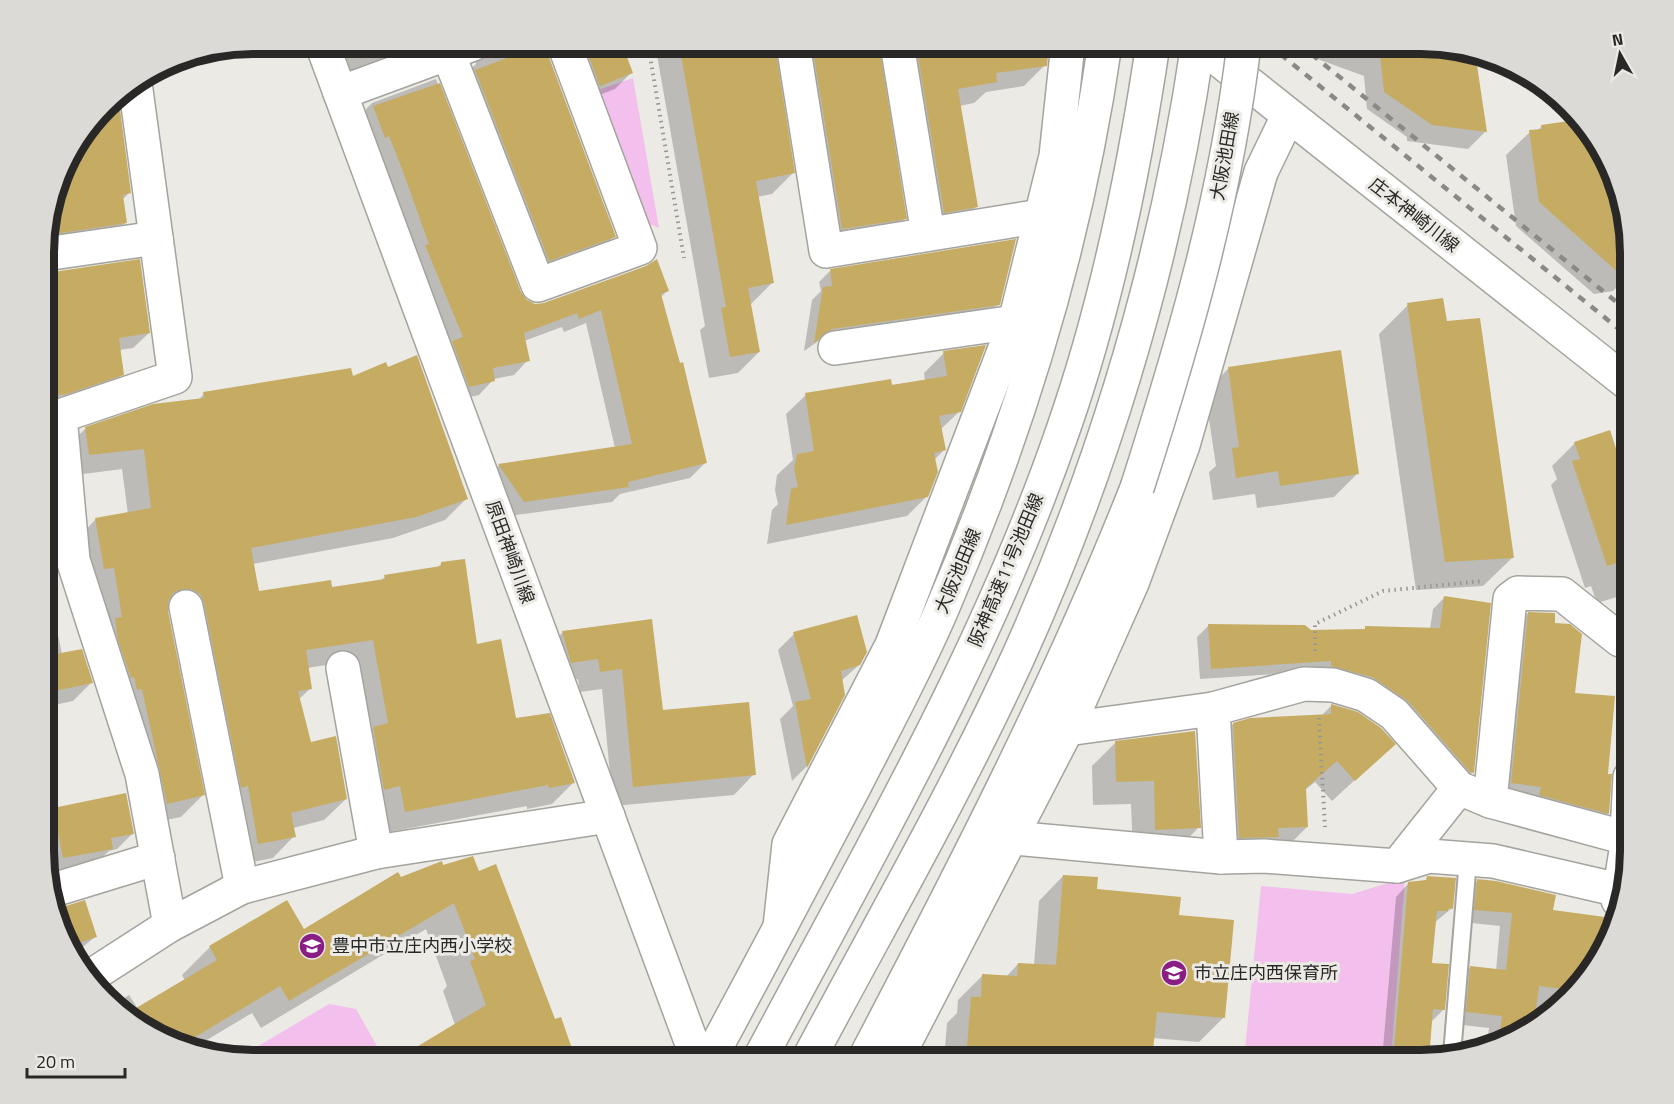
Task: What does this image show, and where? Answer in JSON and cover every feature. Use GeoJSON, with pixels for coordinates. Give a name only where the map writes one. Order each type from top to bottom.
{"type":"FeatureCollection","features":[{"type":"Feature","properties":{"kind":"main road","name":"原田神崎川線"},"geometry":{"type":"LineString","coordinates":[[326,54],[694,1050]]}},
{"type":"Feature","properties":{"kind":"main road"},"geometry":{"type":"LineString","coordinates":[[340,93],[444,54]]}},
{"type":"Feature","properties":{"kind":"main road"},"geometry":{"type":"LineString","coordinates":[[462,54],[538,285],[640,248],[568,54]]}},
{"type":"Feature","properties":{"kind":"main road"},"geometry":{"type":"LineString","coordinates":[[795,54],[826,251],[1041,216]]}},
{"type":"Feature","properties":{"kind":"main road"},"geometry":{"type":"LineString","coordinates":[[899,54],[928,234]]}},
{"type":"Feature","properties":{"kind":"main road"},"geometry":{"type":"LineString","coordinates":[[780,929],[789,843],[892,645],[1016,322],[1056,156],[1067,54]]}},
{"type":"Feature","properties":{"kind":"main road","name":"大阪池田線"},"geometry":{"type":"LineString","coordinates":[[715,1050],[780,929],[941,612],[1008,443],[1027,390],[1081,183],[1103,54]]}},
{"type":"Feature","properties":{"kind":"main road","name":"阪神高速11号池田線"},"geometry":{"type":"LineString","coordinates":[[764,1050],[926,745],[977,641],[1023,535],[1064,429],[1096,317],[1141,126],[1152,54]]}},
{"type":"Feature","properties":{"kind":"main road"},"geometry":{"type":"LineString","coordinates":[[813,1050],[968,760],[1018,656],[1063,552],[1102,447],[1136,338],[1185,130],[1196,54]]}},
{"type":"Feature","properties":{"kind":"main road","name":"庄本神崎川線"},"geometry":{"type":"LineString","coordinates":[[1210,54],[1620,377]]}},
{"type":"Feature","properties":{"kind":"main road","name":"大阪池田線"},"geometry":{"type":"LineString","coordinates":[[869,1050],[1049,697],[1094,595],[1137,488],[1176,365],[1204,264],[1227,158],[1243,54]]}},
{"type":"Feature","properties":{"kind":"main road"},"geometry":{"type":"LineString","coordinates":[[54,417],[175,377],[136,93]]}},
{"type":"Feature","properties":{"kind":"main road"},"geometry":{"type":"LineString","coordinates":[[893,1050],[904,1044],[1013,838],[1067,729],[1132,583],[1183,445],[1261,172],[1288,116]]}},
{"type":"Feature","properties":{"kind":"main road"},"geometry":{"type":"LineString","coordinates":[[54,253],[156,238]]}},
{"type":"Feature","properties":{"kind":"main road"},"geometry":{"type":"LineString","coordinates":[[836,348],[1016,322]]}},
{"type":"Feature","properties":{"kind":"main road"},"geometry":{"type":"LineString","coordinates":[[54,438],[58,520],[142,774],[170,925]]}},
{"type":"Feature","properties":{"kind":"main road"},"geometry":{"type":"LineString","coordinates":[[1490,801],[1510,599],[1518,592],[1562,594],[1620,640]]}},
{"type":"Feature","properties":{"kind":"main road"},"geometry":{"type":"LineString","coordinates":[[186,607],[242,887]]}},
{"type":"Feature","properties":{"kind":"main road"},"geometry":{"type":"LineString","coordinates":[[343,668],[375,852]]}},
{"type":"Feature","properties":{"kind":"main road"},"geometry":{"type":"LineString","coordinates":[[1067,729],[1213,709],[1316,683],[1350,688],[1381,703],[1394,714],[1459,788],[1490,801],[1620,837]]}},
{"type":"Feature","properties":{"kind":"main road"},"geometry":{"type":"LineString","coordinates":[[1213,709],[1221,857]]}},
{"type":"Feature","properties":{"kind":"main road"},"geometry":{"type":"LineString","coordinates":[[1397,866],[1459,788]]}},
{"type":"Feature","properties":{"kind":"main road"},"geometry":{"type":"LineString","coordinates":[[96,973],[170,925],[242,887],[375,852],[608,816]]}},
{"type":"Feature","properties":{"kind":"main road"},"geometry":{"type":"LineString","coordinates":[[1013,838],[1221,857],[1264,856],[1397,866],[1429,856],[1492,861],[1615,894]]}},
{"type":"Feature","properties":{"kind":"main road"},"geometry":{"type":"LineString","coordinates":[[58,889],[158,858]]}},
{"type":"Feature","properties":{"kind":"lane"},"geometry":{"type":"LineString","coordinates":[[1453,1047],[1468,859]]}},
{"type":"Feature","properties":{"kind":"path"},"geometry":{"type":"LineString","coordinates":[[650,54],[684,258]]}},
{"type":"Feature","properties":{"kind":"path"},"geometry":{"type":"LineString","coordinates":[[1328,861],[1316,683],[1315,624],[1383,591],[1488,580]]}},
{"type":"Feature","properties":{"kind":"shaded area"},"geometry":{"type":"Polygon","coordinates":[[[633,78],[659,228],[643,221],[595,91],[633,78]]]}},
{"type":"Feature","properties":{"kind":"shaded area"},"geometry":{"type":"Polygon","coordinates":[[[1405,878],[1392,1050],[1245,1050],[1261,886],[1352,894],[1405,878]]]}},
{"type":"Feature","properties":{"kind":"shaded area"},"geometry":{"type":"Polygon","coordinates":[[[329,1004],[356,1009],[379,1050],[253,1050],[329,1004]]]}},
{"type":"Feature","properties":{"kind":"building"},"geometry":{"type":"Polygon","coordinates":[[[517,54],[548,54],[616,237],[549,261],[475,70],[517,54]]]}},
{"type":"Feature","properties":{"kind":"building"},"geometry":{"type":"Polygon","coordinates":[[[588,54],[626,54],[633,73],[600,86],[588,54]]]}},
{"type":"Feature","properties":{"kind":"building"},"geometry":{"type":"Polygon","coordinates":[[[681,54],[777,54],[795,173],[756,181],[774,283],[748,288],[760,352],[730,357],[721,308],[726,307],[681,54]]]}},
{"type":"Feature","properties":{"kind":"building"},"geometry":{"type":"Polygon","coordinates":[[[814,54],[881,54],[907,219],[842,229],[814,54]]]}},
{"type":"Feature","properties":{"kind":"building"},"geometry":{"type":"Polygon","coordinates":[[[918,54],[1048,54],[1047,66],[996,73],[997,82],[958,89],[978,207],[944,213],[918,54]]]}},
{"type":"Feature","properties":{"kind":"building"},"geometry":{"type":"Polygon","coordinates":[[[1380,54],[1447,56],[1477,63],[1487,132],[1432,125],[1384,92],[1380,54]]]}},
{"type":"Feature","properties":{"kind":"building"},"geometry":{"type":"Polygon","coordinates":[[[440,83],[521,292],[527,300],[535,304],[544,303],[646,266],[657,259],[669,291],[661,294],[680,363],[683,362],[707,463],[628,482],[629,487],[524,502],[498,464],[632,444],[601,310],[579,319],[577,313],[524,333],[530,361],[493,368],[495,381],[469,387],[452,341],[463,337],[425,245],[429,244],[402,169],[389,136],[385,138],[373,106],[440,83]]]}},
{"type":"Feature","properties":{"kind":"building"},"geometry":{"type":"Polygon","coordinates":[[[120,105],[131,193],[123,195],[127,223],[55,234],[61,202],[69,177],[95,132],[120,105]]]}},
{"type":"Feature","properties":{"kind":"building"},"geometry":{"type":"Polygon","coordinates":[[[1570,121],[1593,154],[1605,177],[1613,202],[1620,240],[1620,274],[1539,202],[1529,130],[1542,129],[1541,125],[1570,121]]]}},
{"type":"Feature","properties":{"kind":"building"},"geometry":{"type":"Polygon","coordinates":[[[1016,239],[1000,305],[832,329],[814,343],[823,287],[832,286],[830,269],[1016,239]]]}},
{"type":"Feature","properties":{"kind":"building"},"geometry":{"type":"Polygon","coordinates":[[[140,259],[150,333],[119,338],[124,375],[67,394],[54,396],[54,300],[57,300],[54,272],[140,259]]]}},
{"type":"Feature","properties":{"kind":"building"},"geometry":{"type":"Polygon","coordinates":[[[1443,298],[1447,321],[1480,318],[1514,558],[1445,562],[1407,303],[1443,298]]]}},
{"type":"Feature","properties":{"kind":"building"},"geometry":{"type":"Polygon","coordinates":[[[986,345],[961,412],[939,416],[946,450],[934,453],[938,472],[928,497],[786,525],[791,489],[798,487],[794,469],[797,454],[814,451],[805,393],[891,379],[892,385],[947,376],[943,351],[986,345]]]}},
{"type":"Feature","properties":{"kind":"building"},"geometry":{"type":"Polygon","coordinates":[[[1341,350],[1359,474],[1280,486],[1278,471],[1236,478],[1232,448],[1239,447],[1228,367],[1341,350]]]}},
{"type":"Feature","properties":{"kind":"building"},"geometry":{"type":"Polygon","coordinates":[[[417,355],[468,499],[416,517],[251,548],[259,591],[331,580],[332,587],[385,579],[384,575],[441,566],[441,562],[465,559],[477,644],[501,639],[516,718],[550,713],[575,783],[549,788],[548,785],[405,812],[400,786],[384,790],[373,727],[388,723],[373,640],[306,650],[312,689],[298,691],[311,742],[336,736],[347,799],[291,813],[296,837],[258,844],[248,786],[241,788],[204,603],[200,594],[191,589],[182,589],[173,593],[168,602],[168,611],[205,795],[167,804],[142,689],[137,690],[134,677],[131,678],[118,640],[115,618],[122,617],[114,568],[104,569],[95,518],[151,508],[144,449],[89,455],[85,427],[153,404],[204,398],[203,392],[351,368],[353,376],[386,362],[388,367],[417,355]]]}},
{"type":"Feature","properties":{"kind":"building"},"geometry":{"type":"Polygon","coordinates":[[[1610,430],[1620,461],[1620,562],[1607,566],[1572,461],[1580,459],[1574,442],[1610,430]]]}},
{"type":"Feature","properties":{"kind":"building"},"geometry":{"type":"Polygon","coordinates":[[[1444,596],[1491,603],[1474,773],[1470,772],[1408,701],[1372,677],[1331,666],[1331,661],[1211,669],[1208,624],[1305,625],[1311,630],[1365,629],[1365,626],[1440,628],[1444,596]]]}},
{"type":"Feature","properties":{"kind":"building"},"geometry":{"type":"Polygon","coordinates":[[[1528,612],[1555,613],[1555,623],[1570,624],[1582,634],[1575,693],[1615,696],[1608,774],[1612,774],[1609,814],[1539,795],[1541,787],[1511,783],[1528,612]]]}},
{"type":"Feature","properties":{"kind":"building"},"geometry":{"type":"Polygon","coordinates":[[[857,615],[867,652],[860,665],[841,671],[845,695],[807,768],[795,702],[811,699],[793,632],[857,615]]]}},
{"type":"Feature","properties":{"kind":"building"},"geometry":{"type":"Polygon","coordinates":[[[652,619],[663,710],[749,702],[756,775],[633,787],[622,669],[600,672],[598,659],[571,663],[562,631],[652,619]]]}},
{"type":"Feature","properties":{"kind":"building"},"geometry":{"type":"Polygon","coordinates":[[[82,649],[93,683],[54,691],[54,654],[82,649]]]}},
{"type":"Feature","properties":{"kind":"building"},"geometry":{"type":"Polygon","coordinates":[[[1331,704],[1358,712],[1381,728],[1396,744],[1355,781],[1337,761],[1306,788],[1308,827],[1278,828],[1279,837],[1239,838],[1233,723],[1250,718],[1331,714],[1331,704]]]}},
{"type":"Feature","properties":{"kind":"building"},"geometry":{"type":"Polygon","coordinates":[[[1195,731],[1201,828],[1155,830],[1154,781],[1116,782],[1115,741],[1195,731]]]}},
{"type":"Feature","properties":{"kind":"building"},"geometry":{"type":"Polygon","coordinates":[[[126,793],[134,834],[111,838],[113,849],[63,858],[54,808],[126,793]]]}},
{"type":"Feature","properties":{"kind":"building"},"geometry":{"type":"Polygon","coordinates":[[[473,856],[479,871],[496,864],[555,1019],[561,1017],[573,1050],[412,1050],[486,1005],[470,961],[475,959],[454,903],[289,1001],[280,986],[191,1040],[165,1029],[133,1010],[217,960],[209,946],[287,900],[304,929],[398,872],[401,877],[442,861],[443,865],[473,856]]]}},
{"type":"Feature","properties":{"kind":"building"},"geometry":{"type":"Polygon","coordinates":[[[1063,875],[1098,877],[1097,889],[1181,897],[1179,915],[1234,920],[1225,1018],[1157,1012],[1153,1050],[967,1050],[971,997],[981,997],[982,974],[1017,976],[1018,963],[1056,965],[1063,875]]]}},
{"type":"Feature","properties":{"kind":"building"},"geometry":{"type":"Polygon","coordinates":[[[1427,876],[1456,878],[1453,909],[1437,911],[1432,963],[1449,964],[1445,1010],[1433,1009],[1430,1050],[1394,1050],[1408,882],[1426,880],[1427,876]]]}},
{"type":"Feature","properties":{"kind":"building"},"geometry":{"type":"Polygon","coordinates":[[[1477,879],[1496,881],[1556,895],[1553,910],[1605,917],[1599,939],[1571,982],[1564,989],[1539,986],[1535,1013],[1504,1031],[1500,1031],[1502,1016],[1466,1012],[1470,966],[1506,970],[1512,913],[1474,910],[1477,879]]]}},
{"type":"Feature","properties":{"kind":"building"},"geometry":{"type":"Polygon","coordinates":[[[85,900],[97,937],[77,943],[63,907],[85,900]]]}},
{"type":"Feature","properties":{"kind":"railway"},"geometry":{"type":"LineString","coordinates":[[1280,54],[1620,330]]}},
{"type":"Feature","properties":{"kind":"railway"},"geometry":{"type":"LineString","coordinates":[[1311,54],[1620,305]]}},
{"type":"Feature","properties":{"kind":"place","name":"豊中市立庄内西小学校"},"geometry":{"type":"Point","coordinates":[312,946]}},
{"type":"Feature","properties":{"kind":"place","name":"市立庄内西保育所"},"geometry":{"type":"Point","coordinates":[1174,973]}}]}
